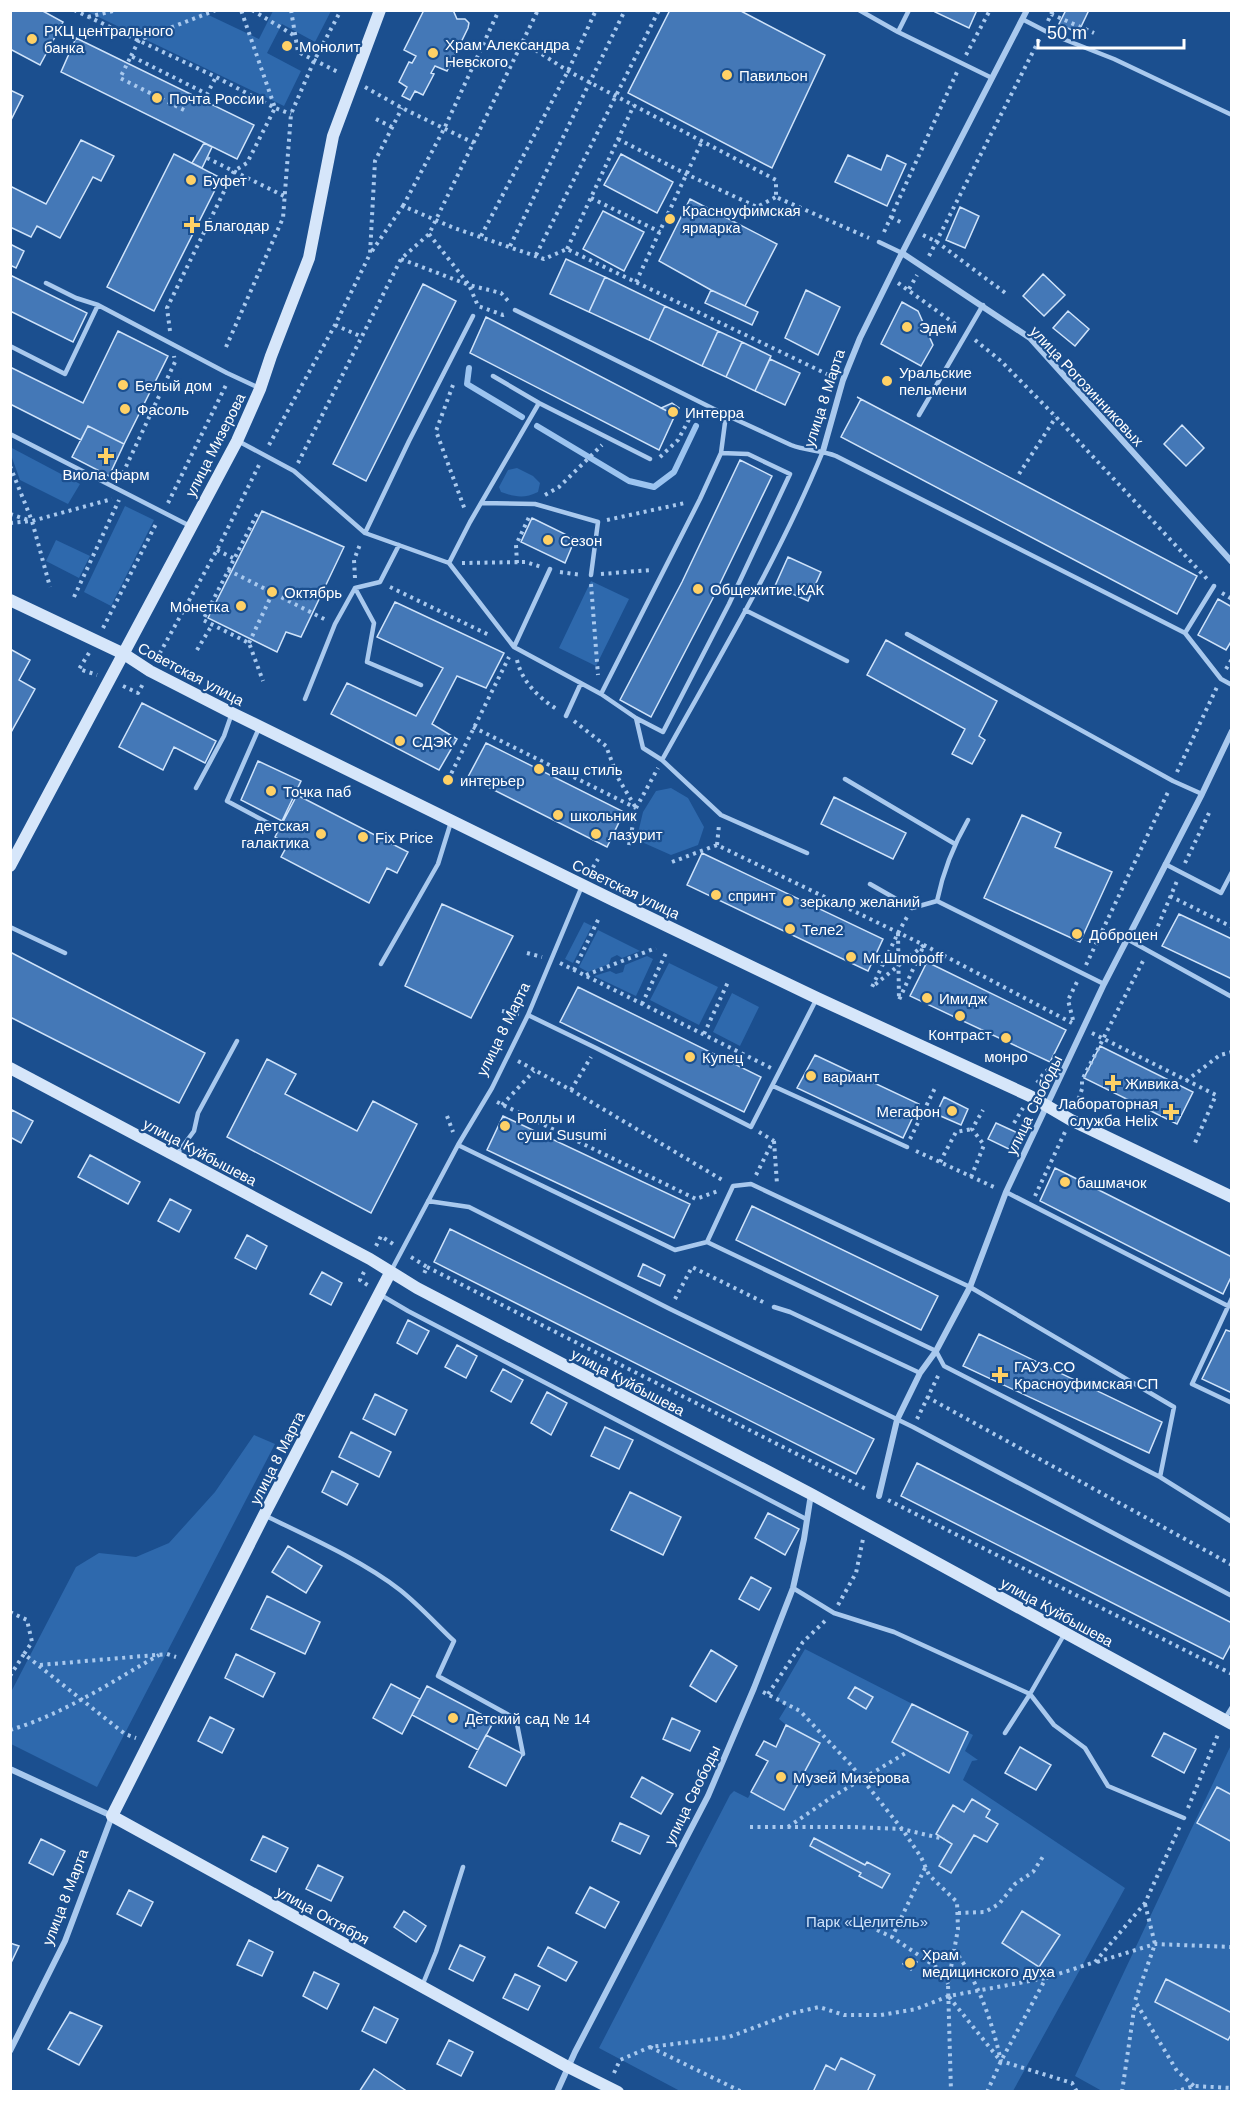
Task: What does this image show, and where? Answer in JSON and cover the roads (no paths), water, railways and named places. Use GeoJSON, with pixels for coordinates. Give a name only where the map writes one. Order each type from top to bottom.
{"type":"FeatureCollection","features":[{"type":"Feature","properties":{"kind":"main road","name":"улица Мизерова"},"geometry":{"type":"LineString","coordinates":[[10,866],[237,441],[260,389],[309,258],[333,136],[380,10]]}},
{"type":"Feature","properties":{"kind":"main road","name":"Советская улица"},"geometry":{"type":"LineString","coordinates":[[10,600],[124,654],[150,671],[259,727],[451,821],[817,998],[1030,1096],[1071,1120],[1232,1197]]}},
{"type":"Feature","properties":{"kind":"main road","name":"улица Куйбышева"},"geometry":{"type":"LineString","coordinates":[[10,1068],[370,1259],[390,1273],[811,1494],[1228,1722]]}},
{"type":"Feature","properties":{"kind":"main road","name":"улица 8 Марта"},"geometry":{"type":"LineString","coordinates":[[112,1816],[264,1515],[390,1273]]}},
{"type":"Feature","properties":{"kind":"main road","name":"улица Октября"},"geometry":{"type":"LineString","coordinates":[[112,1816],[568,2067],[618,2091]]}},
{"type":"Feature","properties":{"kind":"street","name":"улица 8 Марта"},"geometry":{"type":"LineString","coordinates":[[824,451],[843,380],[902,253],[1027,10]]}},
{"type":"Feature","properties":{"kind":"street","name":"улица Рогозинниковых"},"geometry":{"type":"LineString","coordinates":[[902,253],[1030,338],[1232,562]]}},
{"type":"Feature","properties":{"kind":"street","name":"улица Свободы"},"geometry":{"type":"LineString","coordinates":[[879,1496],[897,1420],[920,1373],[936,1351],[970,1287],[1006,1192],[1104,984],[1232,731]]}},
{"type":"Feature","properties":{"kind":"street","name":"улица Свободы"},"geometry":{"type":"LineString","coordinates":[[557,2091],[708,1796],[754,1688],[793,1588],[811,1494]]}},
{"type":"Feature","properties":{"kind":"street","name":"улица Октября"},"geometry":{"type":"LineString","coordinates":[[10,1769],[112,1816]]}},
{"type":"Feature","properties":{"kind":"street","name":"улица 8 Марта"},"geometry":{"type":"LineString","coordinates":[[10,2051],[65,1941],[112,1816]]}},
{"type":"Feature","properties":{"kind":"lane"},"geometry":{"type":"LineString","coordinates":[[860,10],[898,32],[992,78]]}},
{"type":"Feature","properties":{"kind":"lane"},"geometry":{"type":"LineString","coordinates":[[898,32],[909,10]]}},
{"type":"Feature","properties":{"kind":"lane"},"geometry":{"type":"LineString","coordinates":[[1022,19],[1114,59],[1232,115]]}},
{"type":"Feature","properties":{"kind":"lane"},"geometry":{"type":"LineString","coordinates":[[879,242],[902,253]]}},
{"type":"Feature","properties":{"kind":"lane"},"geometry":{"type":"LineString","coordinates":[[46,283],[76,298],[98,305],[260,389]]}},
{"type":"Feature","properties":{"kind":"lane"},"geometry":{"type":"LineString","coordinates":[[10,346],[65,374],[98,305]]}},
{"type":"Feature","properties":{"kind":"lane"},"geometry":{"type":"LineString","coordinates":[[919,414],[983,305]]}},
{"type":"Feature","properties":{"kind":"lane"},"geometry":{"type":"LineString","coordinates":[[515,310],[726,415],[801,449],[824,451],[1185,633],[1221,679],[1232,685]]}},
{"type":"Feature","properties":{"kind":"lane"},"geometry":{"type":"LineString","coordinates":[[365,532],[408,441],[473,316]]}},
{"type":"Feature","properties":{"kind":"lane"},"geometry":{"type":"LineString","coordinates":[[493,376],[650,459]]}},
{"type":"Feature","properties":{"kind":"lane"},"geometry":{"type":"LineString","coordinates":[[449,563],[539,402]]}},
{"type":"Feature","properties":{"kind":"lane"},"geometry":{"type":"LineString","coordinates":[[601,694],[721,453],[726,415]]}},
{"type":"Feature","properties":{"kind":"lane"},"geometry":{"type":"LineString","coordinates":[[10,434],[190,526]]}},
{"type":"Feature","properties":{"kind":"lane"},"geometry":{"type":"LineString","coordinates":[[237,441],[294,471],[365,532],[449,563],[514,647],[601,694],[636,718],[663,732],[729,604],[790,474],[748,454],[721,453]]}},
{"type":"Feature","properties":{"kind":"lane","name":"улица 8 Марта"},"geometry":{"type":"LineString","coordinates":[[663,760],[746,610],[808,488],[824,451]]}},
{"type":"Feature","properties":{"kind":"lane"},"geometry":{"type":"LineString","coordinates":[[481,503],[536,504],[598,522],[591,575]]}},
{"type":"Feature","properties":{"kind":"lane"},"geometry":{"type":"LineString","coordinates":[[305,699],[334,624],[356,588],[380,582],[399,545]]}},
{"type":"Feature","properties":{"kind":"lane"},"geometry":{"type":"LineString","coordinates":[[514,647],[550,569]]}},
{"type":"Feature","properties":{"kind":"lane"},"geometry":{"type":"LineString","coordinates":[[1185,633],[1214,586]]}},
{"type":"Feature","properties":{"kind":"lane"},"geometry":{"type":"LineString","coordinates":[[356,588],[374,623],[368,662],[421,685]]}},
{"type":"Feature","properties":{"kind":"lane"},"geometry":{"type":"LineString","coordinates":[[746,610],[847,661]]}},
{"type":"Feature","properties":{"kind":"lane"},"geometry":{"type":"LineString","coordinates":[[907,634],[1173,781],[1202,794]]}},
{"type":"Feature","properties":{"kind":"lane"},"geometry":{"type":"LineString","coordinates":[[566,716],[581,683]]}},
{"type":"Feature","properties":{"kind":"lane"},"geometry":{"type":"LineString","coordinates":[[196,788],[224,736],[232,713]]}},
{"type":"Feature","properties":{"kind":"lane"},"geometry":{"type":"LineString","coordinates":[[636,718],[643,748],[663,760],[721,815],[807,853]]}},
{"type":"Feature","properties":{"kind":"lane"},"geometry":{"type":"LineString","coordinates":[[259,727],[226,801],[268,823]]}},
{"type":"Feature","properties":{"kind":"lane"},"geometry":{"type":"LineString","coordinates":[[845,779],[954,844]]}},
{"type":"Feature","properties":{"kind":"lane"},"geometry":{"type":"LineString","coordinates":[[937,901],[954,844],[968,820]]}},
{"type":"Feature","properties":{"kind":"lane"},"geometry":{"type":"LineString","coordinates":[[381,964],[438,864],[451,821]]}},
{"type":"Feature","properties":{"kind":"lane"},"geometry":{"type":"LineString","coordinates":[[1165,864],[1221,893],[1232,872]]}},
{"type":"Feature","properties":{"kind":"lane"},"geometry":{"type":"LineString","coordinates":[[870,884],[912,908],[937,901],[1104,984]]}},
{"type":"Feature","properties":{"kind":"lane","name":"улица 8 Марта"},"geometry":{"type":"LineString","coordinates":[[390,1273],[528,1016],[583,885]]}},
{"type":"Feature","properties":{"kind":"lane"},"geometry":{"type":"LineString","coordinates":[[10,927],[65,952]]}},
{"type":"Feature","properties":{"kind":"lane"},"geometry":{"type":"LineString","coordinates":[[1127,939],[1232,997]]}},
{"type":"Feature","properties":{"kind":"lane"},"geometry":{"type":"LineString","coordinates":[[528,1016],[751,1127],[817,998]]}},
{"type":"Feature","properties":{"kind":"lane"},"geometry":{"type":"LineString","coordinates":[[176,1156],[194,1131],[198,1113],[237,1041]]}},
{"type":"Feature","properties":{"kind":"lane"},"geometry":{"type":"LineString","coordinates":[[773,1086],[906,1147]]}},
{"type":"Feature","properties":{"kind":"lane"},"geometry":{"type":"LineString","coordinates":[[458,1145],[675,1250],[707,1242],[936,1351],[944,1366],[1160,1477],[1232,1522]]}},
{"type":"Feature","properties":{"kind":"lane"},"geometry":{"type":"LineString","coordinates":[[707,1242],[733,1186],[751,1184],[970,1287],[1174,1407],[1160,1477]]}},
{"type":"Feature","properties":{"kind":"lane"},"geometry":{"type":"LineString","coordinates":[[1006,1192],[1228,1306]]}},
{"type":"Feature","properties":{"kind":"lane"},"geometry":{"type":"LineString","coordinates":[[428,1201],[469,1207],[670,1309],[913,1427],[1232,1596]]}},
{"type":"Feature","properties":{"kind":"lane"},"geometry":{"type":"LineString","coordinates":[[379,1294],[806,1519]]}},
{"type":"Feature","properties":{"kind":"lane"},"geometry":{"type":"LineString","coordinates":[[1232,1298],[1192,1384],[1232,1403]]}},
{"type":"Feature","properties":{"kind":"lane"},"geometry":{"type":"LineString","coordinates":[[774,1307],[790,1311],[920,1373]]}},
{"type":"Feature","properties":{"kind":"lane"},"geometry":{"type":"LineString","coordinates":[[264,1515],[350,1559],[399,1589],[423,1611],[454,1641],[438,1676],[516,1719],[523,1754]]}},
{"type":"Feature","properties":{"kind":"lane"},"geometry":{"type":"LineString","coordinates":[[793,1588],[834,1613],[894,1632],[1030,1694],[1054,1725],[1085,1748],[1108,1786],[1184,1818]]}},
{"type":"Feature","properties":{"kind":"lane"},"geometry":{"type":"LineString","coordinates":[[1005,1733],[1065,1633]]}},
{"type":"Feature","properties":{"kind":"lane"},"geometry":{"type":"LineString","coordinates":[[1228,1722],[1232,1707]]}},
{"type":"Feature","properties":{"kind":"lane"},"geometry":{"type":"LineString","coordinates":[[422,1986],[436,1952],[463,1867]]}},
{"type":"Feature","properties":{"kind":"waterway"},"geometry":{"type":"LineString","coordinates":[[469,368],[467,384],[522,417]]}},
{"type":"Feature","properties":{"kind":"waterway"},"geometry":{"type":"LineString","coordinates":[[537,426],[629,481],[654,487],[674,472],[696,426]]}},
{"type":"Feature","properties":{"kind":"place","name":"РКЦ центрального банка"},"geometry":{"type":"Point","coordinates":[32,39]}},
{"type":"Feature","properties":{"kind":"place","name":"Монолит"},"geometry":{"type":"Point","coordinates":[287,46]}},
{"type":"Feature","properties":{"kind":"place","name":"Храм Александра Невского"},"geometry":{"type":"Point","coordinates":[433,53]}},
{"type":"Feature","properties":{"kind":"place","name":"Павильон"},"geometry":{"type":"Point","coordinates":[727,75]}},
{"type":"Feature","properties":{"kind":"place","name":"Почта России"},"geometry":{"type":"Point","coordinates":[157,98]}},
{"type":"Feature","properties":{"kind":"place","name":"Буфет"},"geometry":{"type":"Point","coordinates":[191,180]}},
{"type":"Feature","properties":{"kind":"place","name":"Красноуфимская ярмарка"},"geometry":{"type":"Point","coordinates":[670,219]}},
{"type":"Feature","properties":{"kind":"place","name":"Благодар"},"geometry":{"type":"Point","coordinates":[192,225]}},
{"type":"Feature","properties":{"kind":"place","name":"Эдем"},"geometry":{"type":"Point","coordinates":[907,327]}},
{"type":"Feature","properties":{"kind":"place","name":"Уральские пельмени"},"geometry":{"type":"Point","coordinates":[887,381]}},
{"type":"Feature","properties":{"kind":"place","name":"Белый дом"},"geometry":{"type":"Point","coordinates":[123,385]}},
{"type":"Feature","properties":{"kind":"place","name":"Фасоль"},"geometry":{"type":"Point","coordinates":[125,409]}},
{"type":"Feature","properties":{"kind":"place","name":"Интерра"},"geometry":{"type":"Point","coordinates":[673,412]}},
{"type":"Feature","properties":{"kind":"place","name":"Виола фарм"},"geometry":{"type":"Point","coordinates":[106,456]}},
{"type":"Feature","properties":{"kind":"place","name":"Сезон"},"geometry":{"type":"Point","coordinates":[548,540]}},
{"type":"Feature","properties":{"kind":"place","name":"Общежитие КАК"},"geometry":{"type":"Point","coordinates":[698,589]}},
{"type":"Feature","properties":{"kind":"place","name":"Октябрь"},"geometry":{"type":"Point","coordinates":[272,592]}},
{"type":"Feature","properties":{"kind":"place","name":"Монетка"},"geometry":{"type":"Point","coordinates":[241,606]}},
{"type":"Feature","properties":{"kind":"place","name":"СДЭК"},"geometry":{"type":"Point","coordinates":[400,741]}},
{"type":"Feature","properties":{"kind":"place","name":"ваш стиль"},"geometry":{"type":"Point","coordinates":[539,769]}},
{"type":"Feature","properties":{"kind":"place","name":"интерьер"},"geometry":{"type":"Point","coordinates":[448,780]}},
{"type":"Feature","properties":{"kind":"place","name":"Точка паб"},"geometry":{"type":"Point","coordinates":[271,791]}},
{"type":"Feature","properties":{"kind":"place","name":"школьник"},"geometry":{"type":"Point","coordinates":[558,815]}},
{"type":"Feature","properties":{"kind":"place","name":"детская галактика"},"geometry":{"type":"Point","coordinates":[321,834]}},
{"type":"Feature","properties":{"kind":"place","name":"лазурит"},"geometry":{"type":"Point","coordinates":[596,834]}},
{"type":"Feature","properties":{"kind":"place","name":"Fix Price"},"geometry":{"type":"Point","coordinates":[363,837]}},
{"type":"Feature","properties":{"kind":"place","name":"спринт"},"geometry":{"type":"Point","coordinates":[716,895]}},
{"type":"Feature","properties":{"kind":"place","name":"зеркало желаний"},"geometry":{"type":"Point","coordinates":[788,901]}},
{"type":"Feature","properties":{"kind":"place","name":"Теле2"},"geometry":{"type":"Point","coordinates":[790,929]}},
{"type":"Feature","properties":{"kind":"place","name":"Доброцен"},"geometry":{"type":"Point","coordinates":[1077,934]}},
{"type":"Feature","properties":{"kind":"place","name":"Mr.Шmopoff"},"geometry":{"type":"Point","coordinates":[851,957]}},
{"type":"Feature","properties":{"kind":"place","name":"Имидж"},"geometry":{"type":"Point","coordinates":[927,998]}},
{"type":"Feature","properties":{"kind":"place","name":"Контраст"},"geometry":{"type":"Point","coordinates":[960,1016]}},
{"type":"Feature","properties":{"kind":"place","name":"монро"},"geometry":{"type":"Point","coordinates":[1006,1038]}},
{"type":"Feature","properties":{"kind":"place","name":"Купец"},"geometry":{"type":"Point","coordinates":[690,1057]}},
{"type":"Feature","properties":{"kind":"place","name":"вариант"},"geometry":{"type":"Point","coordinates":[811,1076]}},
{"type":"Feature","properties":{"kind":"place","name":"Живика"},"geometry":{"type":"Point","coordinates":[1113,1083]}},
{"type":"Feature","properties":{"kind":"place","name":"Мегафон"},"geometry":{"type":"Point","coordinates":[952,1111]}},
{"type":"Feature","properties":{"kind":"place","name":"Лабораторная служба Helix"},"geometry":{"type":"Point","coordinates":[1171,1112]}},
{"type":"Feature","properties":{"kind":"place","name":"Роллы и суши Susumi"},"geometry":{"type":"Point","coordinates":[505,1126]}},
{"type":"Feature","properties":{"kind":"place","name":"башмачок"},"geometry":{"type":"Point","coordinates":[1065,1182]}},
{"type":"Feature","properties":{"kind":"place","name":"ГАУЗ СО Красноуфимская СП"},"geometry":{"type":"Point","coordinates":[1000,1375]}},
{"type":"Feature","properties":{"kind":"place","name":"Детский сад № 14"},"geometry":{"type":"Point","coordinates":[453,1718]}},
{"type":"Feature","properties":{"kind":"place","name":"Музей Мизерова"},"geometry":{"type":"Point","coordinates":[781,1777]}},
{"type":"Feature","properties":{"kind":"place","name":"Храм медицинского духа"},"geometry":{"type":"Point","coordinates":[910,1963]}},
{"type":"Feature","properties":{"kind":"park label","name":"Парк «Целитель»"},"geometry":{"type":"Point","coordinates":[867,1921]}}]}
